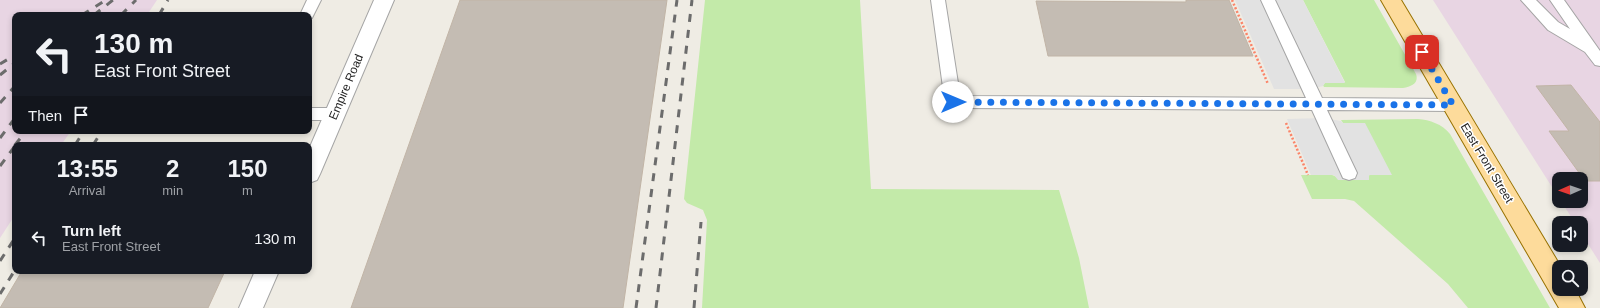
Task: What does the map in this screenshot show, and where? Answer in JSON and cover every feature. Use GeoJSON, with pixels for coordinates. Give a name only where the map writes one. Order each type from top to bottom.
{"type":"FeatureCollection","features":[{"type":"Feature","properties":{"kind":"main road","name":"East Front Street"},"geometry":{"type":"LineString","coordinates":[[1391,0],[1552,273]]}},
{"type":"Feature","properties":{"kind":"main road"},"geometry":{"type":"LineString","coordinates":[[1565,296],[1573,308]]}},
{"type":"Feature","properties":{"kind":"street","name":"Empire Road"},"geometry":{"type":"LineString","coordinates":[[312,167],[384,0]]}},
{"type":"Feature","properties":{"kind":"street"},"geometry":{"type":"LineString","coordinates":[[251,308],[266,274]]}},
{"type":"Feature","properties":{"kind":"lane"},"geometry":{"type":"LineString","coordinates":[[308,12],[314,0]]}},
{"type":"Feature","properties":{"kind":"lane"},"geometry":{"type":"LineString","coordinates":[[938,0],[953,102],[1453,105]]}},
{"type":"Feature","properties":{"kind":"lane"},"geometry":{"type":"LineString","coordinates":[[1268,0],[1349,173]]}},
{"type":"Feature","properties":{"kind":"lane"},"geometry":{"type":"LineString","coordinates":[[1528,0],[1553,26],[1590,48]]}},
{"type":"Feature","properties":{"kind":"lane"},"geometry":{"type":"LineString","coordinates":[[1557,0],[1600,61]]}},
{"type":"Feature","properties":{"kind":"lane"},"geometry":{"type":"LineString","coordinates":[[312,114],[335,114]]}},
{"type":"Feature","properties":{"kind":"shaded area"},"geometry":{"type":"Polygon","coordinates":[[[0,0],[157,0],[149,12],[12,12],[12,134],[69,134],[63,142],[12,142],[12,220],[0,238],[0,0]]]}},
{"type":"Feature","properties":{"kind":"shaded area"},"geometry":{"type":"Polygon","coordinates":[[[1235,0],[1303,0],[1345,83],[1325,83],[1323,86],[1310,89],[1274,89],[1235,0]]]}},
{"type":"Feature","properties":{"kind":"shaded area"},"geometry":{"type":"Polygon","coordinates":[[[1433,0],[1600,0],[1600,263],[1588,244],[1588,216],[1571,216],[1565,208],[1588,208],[1588,172],[1552,172],[1552,187],[1433,0]]]}},
{"type":"Feature","properties":{"kind":"shaded area"},"geometry":{"type":"Polygon","coordinates":[[[1323,118],[1341,121],[1343,123],[1365,123],[1392,175],[1369,175],[1369,180],[1338,180],[1334,175],[1311,175],[1287,119],[1323,118]]]}},
{"type":"Feature","properties":{"kind":"green space"},"geometry":{"type":"Polygon","coordinates":[[[705,0],[860,0],[871,189],[1059,190],[1079,258],[1089,308],[702,308],[707,220],[703,210],[687,203],[684,199],[705,0]]]}},
{"type":"Feature","properties":{"kind":"green space"},"geometry":{"type":"Polygon","coordinates":[[[1303,0],[1374,0],[1416,74],[1416,82],[1403,88],[1324,87],[1323,85],[1325,83],[1345,82],[1303,0]]]}},
{"type":"Feature","properties":{"kind":"green space"},"geometry":{"type":"Polygon","coordinates":[[[1418,119],[1436,123],[1450,134],[1550,308],[1468,308],[1448,284],[1354,201],[1345,199],[1312,199],[1301,175],[1332,175],[1337,177],[1369,179],[1368,176],[1370,175],[1365,124],[1343,123],[1341,120],[1418,119]]]}},
{"type":"Feature","properties":{"kind":"building"},"geometry":{"type":"Polygon","coordinates":[[[460,0],[667,0],[623,308],[351,308],[460,0]]]}},
{"type":"Feature","properties":{"kind":"building"},"geometry":{"type":"Polygon","coordinates":[[[1186,0],[1229,0],[1253,56],[1048,56],[1036,1],[1186,2],[1186,0]]]}},
{"type":"Feature","properties":{"kind":"building"},"geometry":{"type":"Polygon","coordinates":[[[1571,85],[1600,122],[1600,181],[1588,181],[1588,172],[1579,172],[1549,131],[1569,131],[1536,86],[1571,85]]]}},
{"type":"Feature","properties":{"kind":"building"},"geometry":{"type":"Polygon","coordinates":[[[20,274],[224,274],[208,308],[0,308],[20,274]]]}},
{"type":"Feature","properties":{"kind":"railway"},"geometry":{"type":"LineString","coordinates":[[87,12],[106,0]]}},
{"type":"Feature","properties":{"kind":"railway"},"geometry":{"type":"LineString","coordinates":[[98,12],[113,0]]}},
{"type":"Feature","properties":{"kind":"railway"},"geometry":{"type":"LineString","coordinates":[[124,12],[136,0]]}},
{"type":"Feature","properties":{"kind":"railway"},"geometry":{"type":"LineString","coordinates":[[161,12],[168,0]]}},
{"type":"Feature","properties":{"kind":"railway"},"geometry":{"type":"LineString","coordinates":[[636,308],[677,0]]}},
{"type":"Feature","properties":{"kind":"railway"},"geometry":{"type":"LineString","coordinates":[[656,308],[692,0]]}},
{"type":"Feature","properties":{"kind":"railway"},"geometry":{"type":"LineString","coordinates":[[0,64],[12,57]]}},
{"type":"Feature","properties":{"kind":"railway"},"geometry":{"type":"LineString","coordinates":[[0,75],[12,65]]}},
{"type":"Feature","properties":{"kind":"railway"},"geometry":{"type":"LineString","coordinates":[[0,103],[12,89]]}},
{"type":"Feature","properties":{"kind":"railway"},"geometry":{"type":"LineString","coordinates":[[0,138],[12,122]]}},
{"type":"Feature","properties":{"kind":"railway"},"geometry":{"type":"LineString","coordinates":[[17,142],[24,134]]}},
{"type":"Feature","properties":{"kind":"railway"},"geometry":{"type":"LineString","coordinates":[[77,142],[82,134]]}},
{"type":"Feature","properties":{"kind":"railway"},"geometry":{"type":"LineString","coordinates":[[95,142],[100,134]]}},
{"type":"Feature","properties":{"kind":"railway"},"geometry":{"type":"LineString","coordinates":[[0,166],[12,150]]}},
{"type":"Feature","properties":{"kind":"railway"},"geometry":{"type":"LineString","coordinates":[[694,308],[701,222]]}},
{"type":"Feature","properties":{"kind":"railway"},"geometry":{"type":"LineString","coordinates":[[0,261],[12,243]]}},
{"type":"Feature","properties":{"kind":"railway"},"geometry":{"type":"LineString","coordinates":[[0,294],[12,274]]}},
{"type":"Feature","properties":{"kind":"route"},"geometry":{"type":"LineString","coordinates":[[953,102],[1453,105],[1422,52]]}}]}
